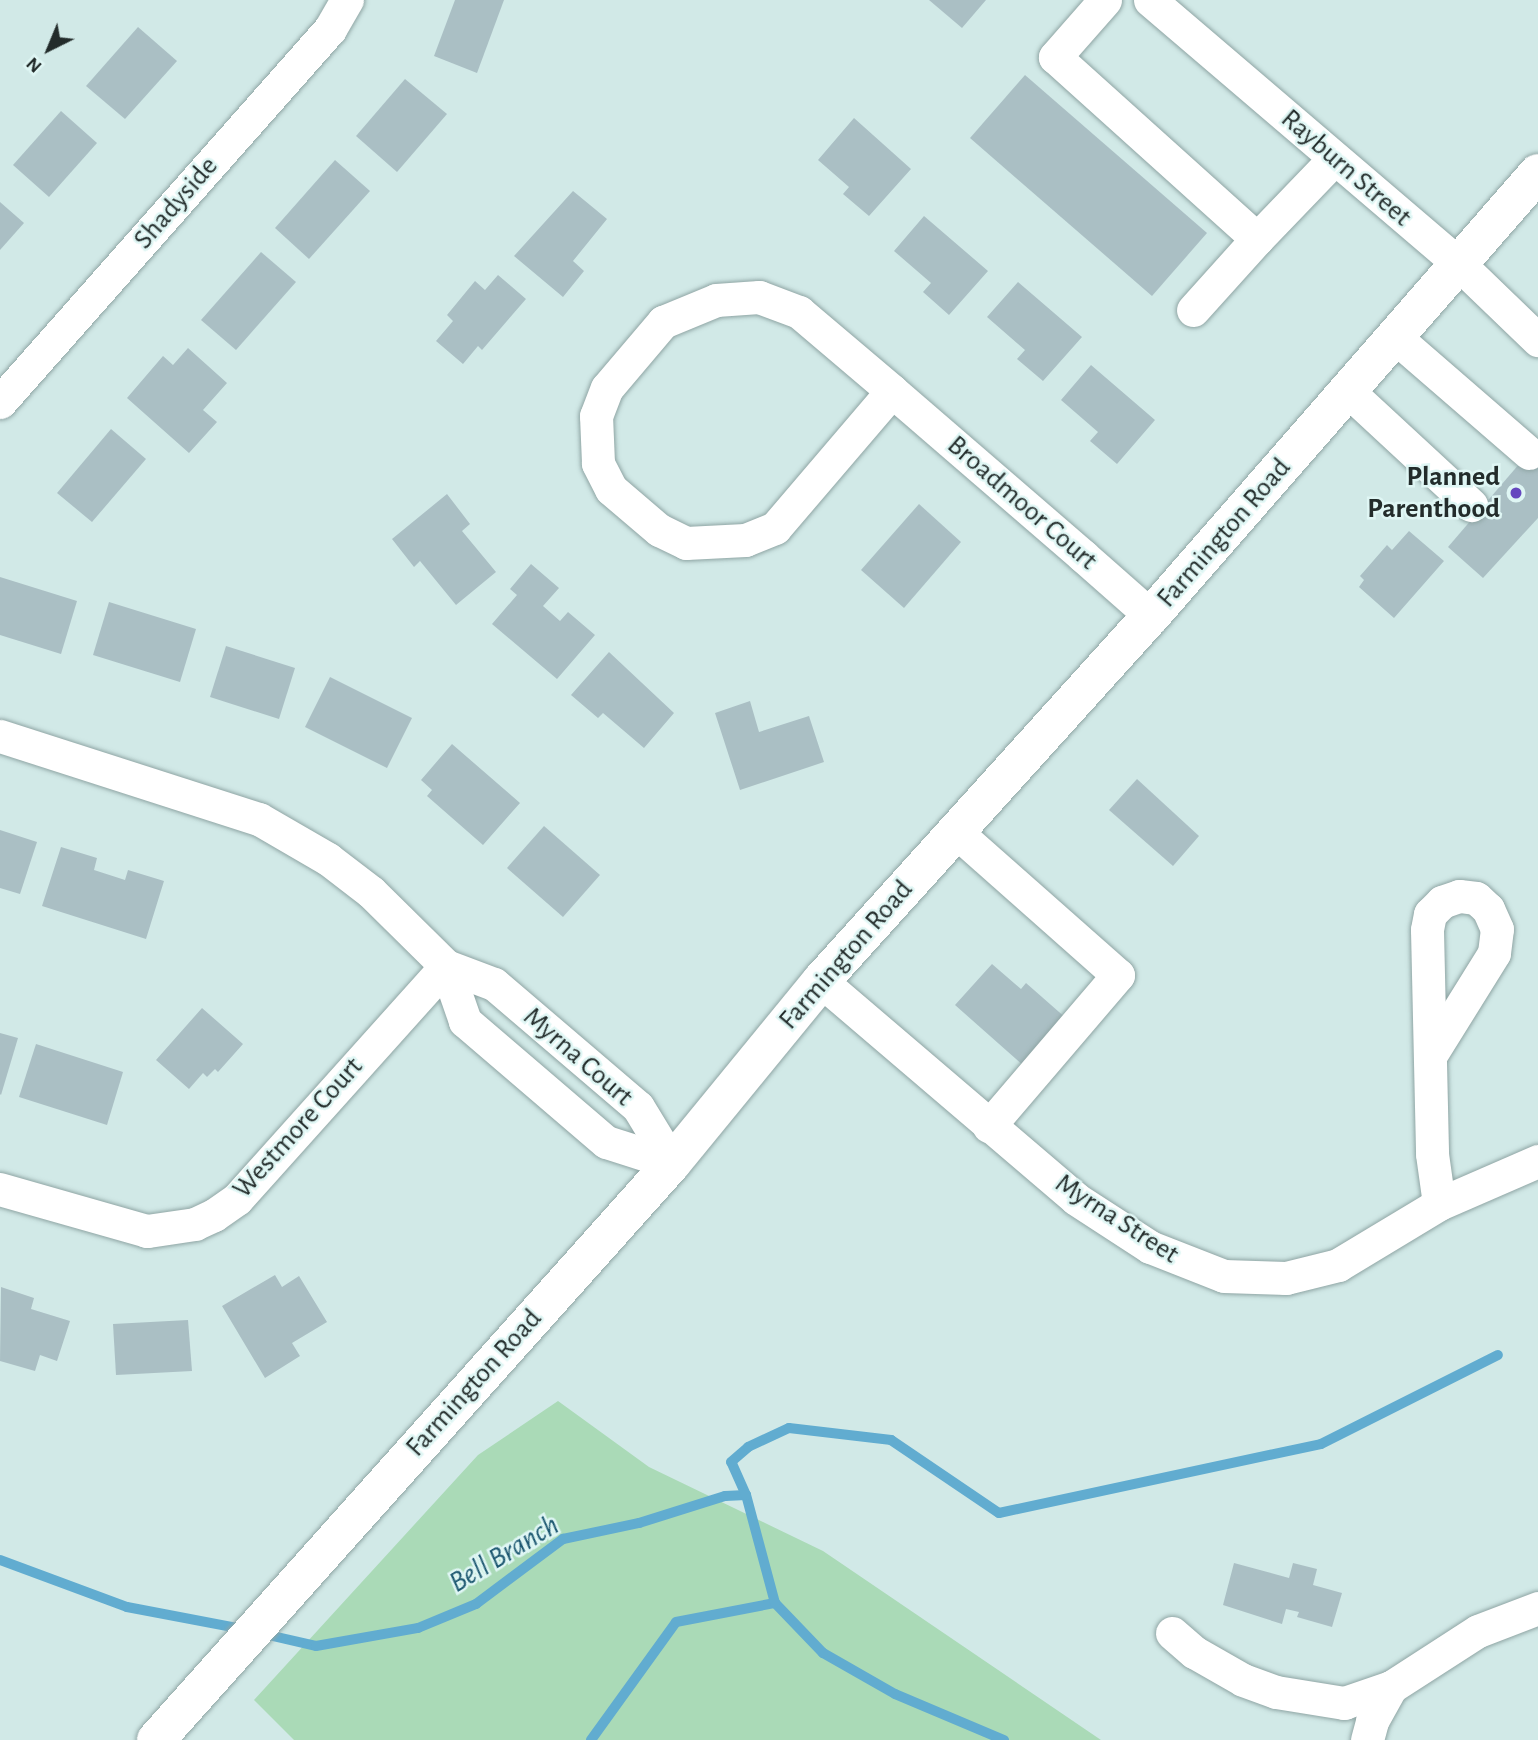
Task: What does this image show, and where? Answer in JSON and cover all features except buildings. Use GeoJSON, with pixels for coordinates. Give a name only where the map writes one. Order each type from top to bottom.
{"type":"FeatureCollection","features":[{"type":"Feature","properties":{"kind":"main road","name":"Farmington Road"},"geometry":{"type":"LineString","coordinates":[[161,1735],[341,1530],[672,1163],[821,981],[954,830],[1151,616],[1538,173]]}},
{"type":"Feature","properties":{"kind":"street","name":"Shadyside"},"geometry":{"type":"LineString","coordinates":[[0,401],[330,29],[346,0]]}},
{"type":"Feature","properties":{"kind":"street"},"geometry":{"type":"LineString","coordinates":[[1105,0],[1055,57],[1256,239]]}},
{"type":"Feature","properties":{"kind":"street","name":"Rayburn Street"},"geometry":{"type":"LineString","coordinates":[[1150,0],[1459,264],[1538,340]]}},
{"type":"Feature","properties":{"kind":"street"},"geometry":{"type":"LineString","coordinates":[[1193,310],[1256,239],[1335,158]]}},
{"type":"Feature","properties":{"kind":"street","name":"Broadmoor Court"},"geometry":{"type":"LineString","coordinates":[[892,391],[775,528],[746,541],[686,543],[659,530],[611,489],[598,463],[596,416],[607,388],[663,322],[716,300],[760,297],[799,312],[892,391],[1151,616]]}},
{"type":"Feature","properties":{"kind":"street"},"geometry":{"type":"LineString","coordinates":[[1395,337],[1529,453]]}},
{"type":"Feature","properties":{"kind":"street"},"geometry":{"type":"LineString","coordinates":[[1348,391],[1471,505]]}},
{"type":"Feature","properties":{"kind":"street","name":"Myrna Court"},"geometry":{"type":"LineString","coordinates":[[0,736],[259,819],[328,859],[371,892],[446,966],[494,984],[638,1107],[672,1163]]}},
{"type":"Feature","properties":{"kind":"street"},"geometry":{"type":"LineString","coordinates":[[954,830],[1118,975],[989,1126]]}},
{"type":"Feature","properties":{"kind":"street","name":"Myrna Court"},"geometry":{"type":"LineString","coordinates":[[446,966],[465,1021],[606,1142],[672,1163]]}},
{"type":"Feature","properties":{"kind":"street","name":"Westmore Court"},"geometry":{"type":"LineString","coordinates":[[0,1189],[147,1231],[195,1223],[214,1215],[237,1199],[446,966]]}},
{"type":"Feature","properties":{"kind":"street","name":"Myrna Street"},"geometry":{"type":"LineString","coordinates":[[821,981],[1076,1199],[1150,1247],[1224,1276],[1286,1278],[1338,1265],[1439,1204],[1538,1161]]}},
{"type":"Feature","properties":{"kind":"street"},"geometry":{"type":"LineString","coordinates":[[1430,1056],[1432,1154],[1439,1204]]}},
{"type":"Feature","properties":{"kind":"street"},"geometry":{"type":"LineString","coordinates":[[1172,1633],[1217,1667],[1276,1692],[1344,1703],[1391,1687],[1478,1632],[1538,1608]]}},
{"type":"Feature","properties":{"kind":"street"},"geometry":{"type":"LineString","coordinates":[[1367,1740],[1391,1687]]}},
{"type":"Feature","properties":{"kind":"green space"},"geometry":{"type":"Polygon","coordinates":[[[558,1401],[649,1467],[823,1551],[1101,1740],[294,1740],[254,1700],[478,1455],[558,1401]]]}},
{"type":"Feature","properties":{"kind":"waterway"},"geometry":{"type":"LineString","coordinates":[[1004,1740],[895,1694],[823,1653],[775,1603],[746,1495],[731,1462],[748,1447],[789,1428],[891,1440],[999,1513],[1321,1444],[1498,1355]]}},
{"type":"Feature","properties":{"kind":"waterway","name":"Bell Branch"},"geometry":{"type":"LineString","coordinates":[[264,1634],[316,1646],[418,1628],[476,1604],[563,1539],[639,1523],[725,1496],[746,1495]]}},
{"type":"Feature","properties":{"kind":"waterway","name":"Bell Branch"},"geometry":{"type":"LineString","coordinates":[[0,1560],[127,1607],[242,1629]]}},
{"type":"Feature","properties":{"kind":"waterway"},"geometry":{"type":"LineString","coordinates":[[591,1740],[676,1622],[775,1603]]}},
{"type":"Feature","properties":{"kind":"place","name":"Planned Parenthood"},"geometry":{"type":"Point","coordinates":[1516,493]}}]}
